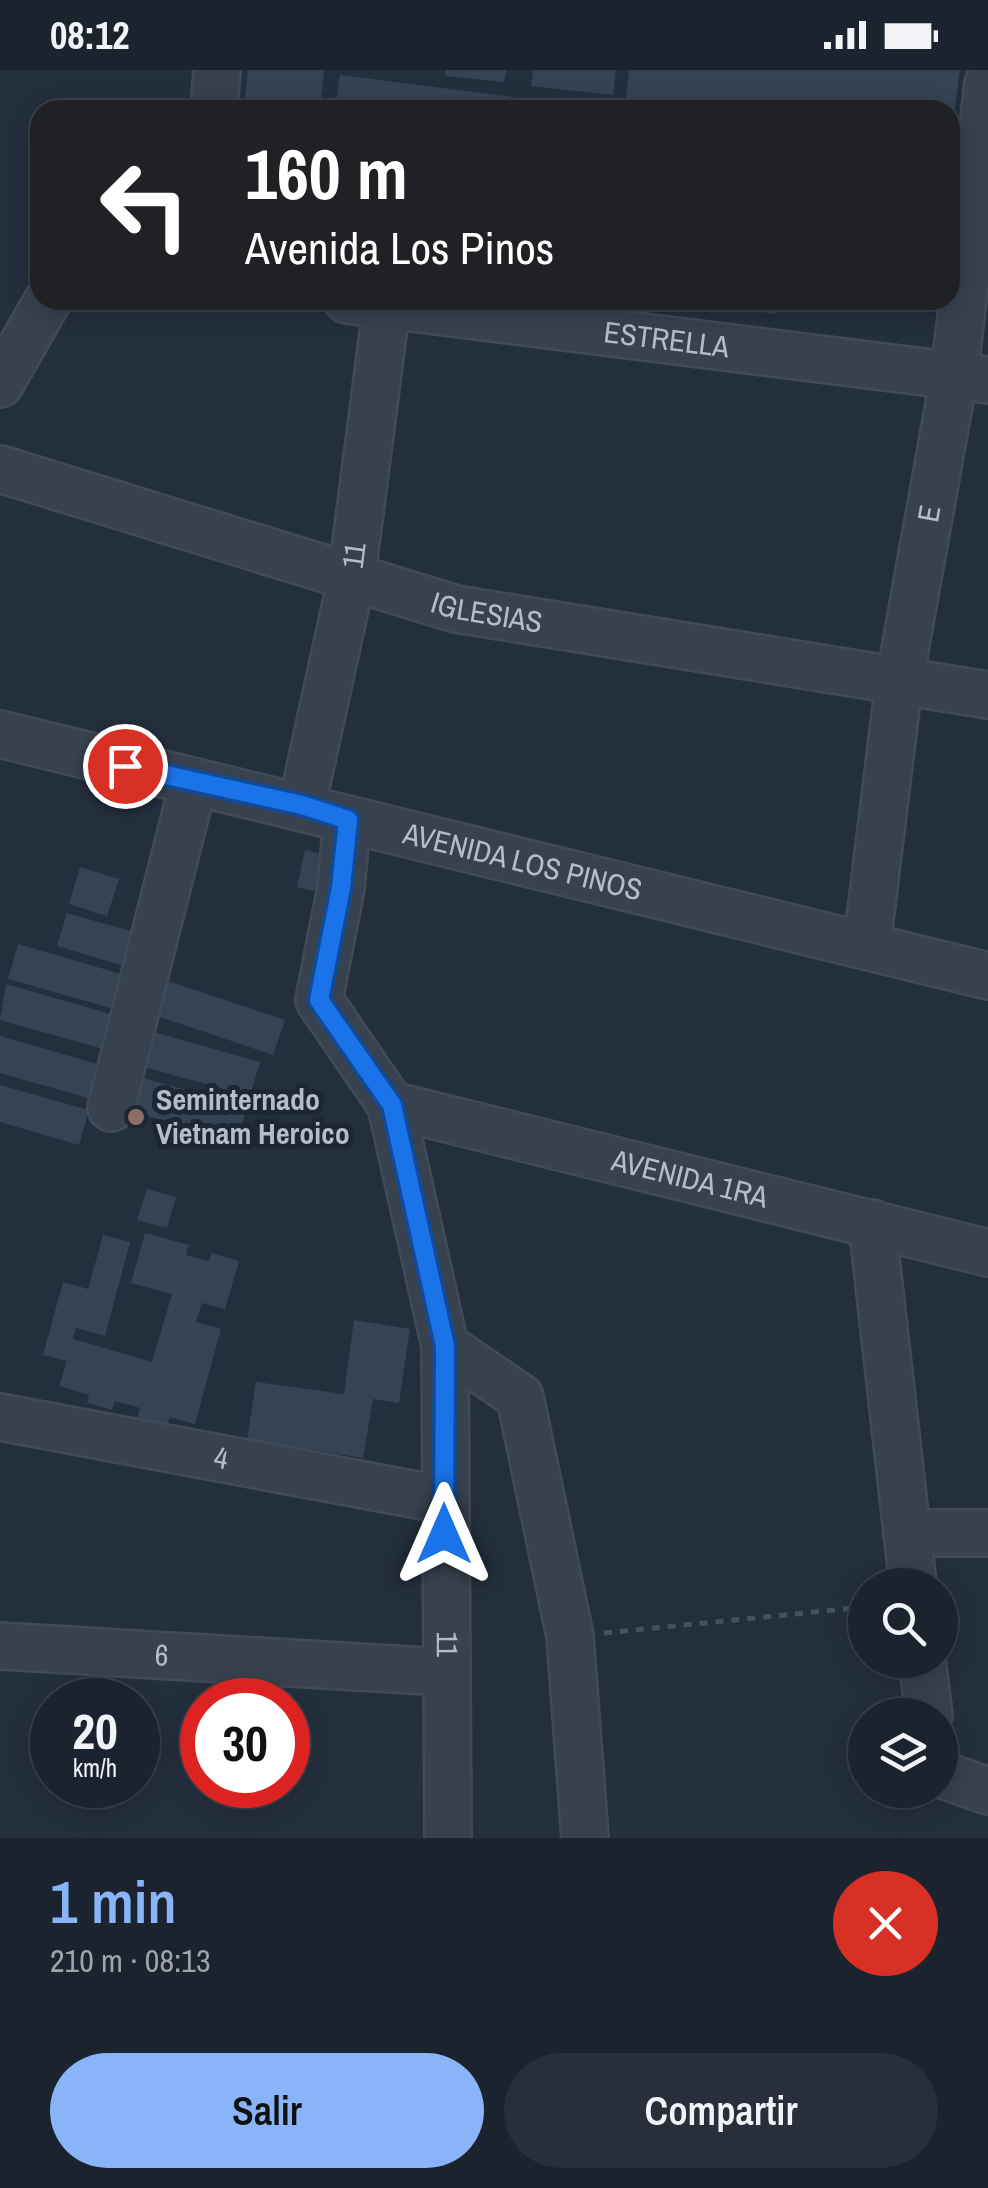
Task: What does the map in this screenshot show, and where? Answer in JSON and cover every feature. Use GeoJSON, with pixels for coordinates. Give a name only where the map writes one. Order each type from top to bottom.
{"type":"FeatureCollection","features":[{"type":"Feature","properties":{"kind":"street"},"geometry":{"type":"LineString","coordinates":[[215,100],[217,70]]}},
{"type":"Feature","properties":{"kind":"street","name":"E"},"geometry":{"type":"LineString","coordinates":[[868,944],[899,683],[971,378],[988,84]]}},
{"type":"Feature","properties":{"kind":"street"},"geometry":{"type":"LineString","coordinates":[[0,384],[42,310]]}},
{"type":"Feature","properties":{"kind":"street","name":"11"},"geometry":{"type":"LineString","coordinates":[[302,805],[351,580],[368,310]]}},
{"type":"Feature","properties":{"kind":"street","name":"ESTRELLA"},"geometry":{"type":"LineString","coordinates":[[431,310],[971,378]]}},
{"type":"Feature","properties":{"kind":"street","name":"IGLESIAS"},"geometry":{"type":"LineString","coordinates":[[0,469],[351,580],[456,609],[988,695]]}},
{"type":"Feature","properties":{"kind":"street","name":"AVENIDA LOS PINOS"},"geometry":{"type":"LineString","coordinates":[[0,734],[988,976]]}},
{"type":"Feature","properties":{"kind":"street"},"geometry":{"type":"LineString","coordinates":[[111,1108],[193,784]]}},
{"type":"Feature","properties":{"kind":"street","name":"11"},"geometry":{"type":"LineString","coordinates":[[348,820],[341,888],[319,1000],[392,1105],[445,1346],[448,1838]]}},
{"type":"Feature","properties":{"kind":"street","name":"AVENIDA 1RA"},"geometry":{"type":"LineString","coordinates":[[392,1105],[988,1252]]}},
{"type":"Feature","properties":{"kind":"street"},"geometry":{"type":"LineString","coordinates":[[872,1223],[910,1568]]}},
{"type":"Feature","properties":{"kind":"street"},"geometry":{"type":"LineString","coordinates":[[445,1346],[520,1398],[570,1636],[585,1838]]}},
{"type":"Feature","properties":{"kind":"street","name":"4"},"geometry":{"type":"LineString","coordinates":[[0,1417],[444,1500]]}},
{"type":"Feature","properties":{"kind":"street"},"geometry":{"type":"LineString","coordinates":[[907,1533],[988,1534]]}},
{"type":"Feature","properties":{"kind":"street","name":"6"},"geometry":{"type":"LineString","coordinates":[[0,1646],[444,1672]]}},
{"type":"Feature","properties":{"kind":"street"},"geometry":{"type":"LineString","coordinates":[[958,1780],[988,1791]]}},
{"type":"Feature","properties":{"kind":"path"},"geometry":{"type":"LineString","coordinates":[[570,1636],[848,1609]]}},
{"type":"Feature","properties":{"kind":"building"},"geometry":{"type":"Polygon","coordinates":[[[248,70],[324,70],[321,100],[245,100],[248,70]]]}},
{"type":"Feature","properties":{"kind":"building"},"geometry":{"type":"Polygon","coordinates":[[[446,70],[506,70],[504,82],[445,76],[446,70]]]}},
{"type":"Feature","properties":{"kind":"building"},"geometry":{"type":"Polygon","coordinates":[[[533,70],[616,70],[613,95],[531,86],[533,70]]]}},
{"type":"Feature","properties":{"kind":"building"},"geometry":{"type":"Polygon","coordinates":[[[629,70],[960,70],[956,100],[626,100],[629,70]]]}},
{"type":"Feature","properties":{"kind":"building"},"geometry":{"type":"Polygon","coordinates":[[[340,75],[535,100],[336,100],[340,75]]]}},
{"type":"Feature","properties":{"kind":"building"},"geometry":{"type":"Polygon","coordinates":[[[305,850],[331,856],[323,893],[297,887],[305,850]]]}},
{"type":"Feature","properties":{"kind":"building"},"geometry":{"type":"Polygon","coordinates":[[[80,867],[119,879],[107,916],[69,904],[80,867]]]}},
{"type":"Feature","properties":{"kind":"building"},"geometry":{"type":"Polygon","coordinates":[[[67,913],[141,934],[131,968],[57,946],[67,913]]]}},
{"type":"Feature","properties":{"kind":"building"},"geometry":{"type":"Polygon","coordinates":[[[18,944],[128,976],[118,1010],[8,979],[18,944]]]}},
{"type":"Feature","properties":{"kind":"building"},"geometry":{"type":"Polygon","coordinates":[[[165,980],[285,1020],[273,1055],[154,1015],[165,980]]]}},
{"type":"Feature","properties":{"kind":"building"},"geometry":{"type":"Polygon","coordinates":[[[6,984],[117,1016],[107,1050],[0,1020],[6,984]]]}},
{"type":"Feature","properties":{"kind":"building"},"geometry":{"type":"Polygon","coordinates":[[[150,1031],[260,1062],[250,1096],[140,1066],[150,1031]]]}},
{"type":"Feature","properties":{"kind":"building"},"geometry":{"type":"Polygon","coordinates":[[[0,1036],[104,1066],[95,1100],[0,1073],[0,1036]]]}},
{"type":"Feature","properties":{"kind":"building"},"geometry":{"type":"Polygon","coordinates":[[[136,1076],[247,1107],[237,1141],[126,1110],[136,1076]]]}},
{"type":"Feature","properties":{"kind":"building"},"geometry":{"type":"Polygon","coordinates":[[[0,1085],[89,1110],[79,1145],[0,1122],[0,1085]]]}},
{"type":"Feature","properties":{"kind":"building"},"geometry":{"type":"Polygon","coordinates":[[[147,1189],[176,1197],[167,1228],[137,1220],[147,1189]]]}},
{"type":"Feature","properties":{"kind":"building"},"geometry":{"type":"Polygon","coordinates":[[[145,1233],[189,1245],[186,1255],[209,1261],[212,1253],[239,1261],[225,1309],[202,1303],[196,1322],[221,1329],[195,1424],[170,1417],[167,1425],[138,1417],[140,1408],[115,1401],[112,1410],[87,1403],[89,1395],[59,1386],[67,1361],[43,1355],[63,1282],[88,1289],[103,1235],[130,1242],[105,1336],[76,1328],[73,1339],[152,1362],[172,1294],[131,1283],[145,1233]]]}},
{"type":"Feature","properties":{"kind":"building"},"geometry":{"type":"Polygon","coordinates":[[[354,1320],[410,1329],[399,1403],[373,1399],[363,1458],[247,1440],[256,1382],[344,1394],[354,1320]]]}},
{"type":"Feature","properties":{"kind":"place","name":"Seminternado Vietnam Heroico"},"geometry":{"type":"Point","coordinates":[136,1117]}},
{"type":"Feature","properties":{"kind":"route"},"geometry":{"type":"LineString","coordinates":[[125,766],[302,805],[348,820],[341,888],[319,1000],[392,1105],[445,1346],[444,1534]]}}]}
